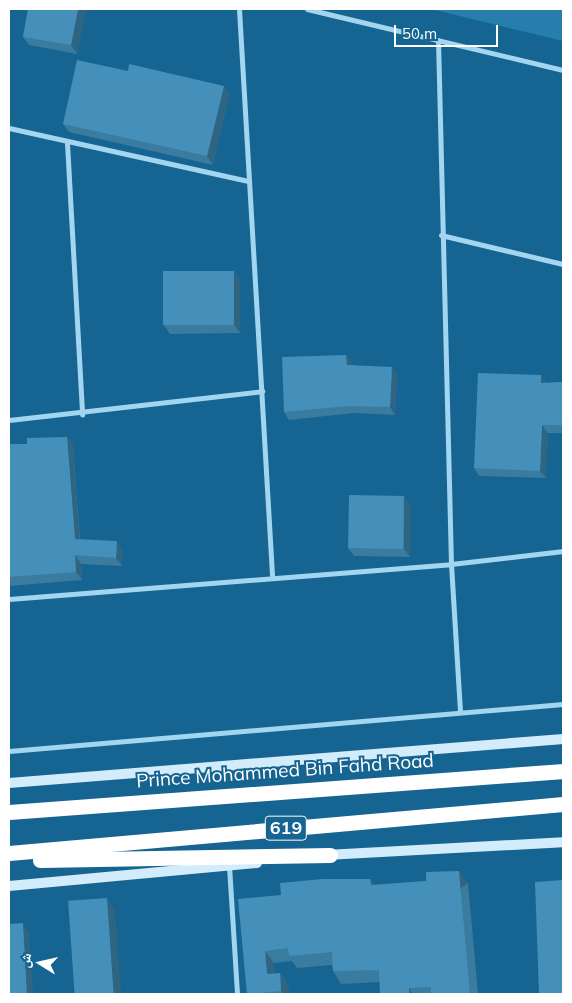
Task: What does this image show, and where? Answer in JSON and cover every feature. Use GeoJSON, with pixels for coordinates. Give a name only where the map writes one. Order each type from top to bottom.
{"type":"FeatureCollection","features":[{"type":"Feature","properties":{"kind":"highway","name":"Prince Mohammed Bin Fahd Road"},"geometry":{"type":"LineString","coordinates":[[9,810],[563,771]]}},
{"type":"Feature","properties":{"kind":"highway","name":"619"},"geometry":{"type":"LineString","coordinates":[[9,853],[563,804]]}},
{"type":"Feature","properties":{"kind":"highway"},"geometry":{"type":"LineString","coordinates":[[9,861],[330,855]]}},
{"type":"Feature","properties":{"kind":"main road"},"geometry":{"type":"LineString","coordinates":[[9,782],[563,739]]}},
{"type":"Feature","properties":{"kind":"main road"},"geometry":{"type":"LineString","coordinates":[[9,886],[330,855],[563,842]]}},
{"type":"Feature","properties":{"kind":"street"},"geometry":{"type":"LineString","coordinates":[[239,9],[272,576]]}},
{"type":"Feature","properties":{"kind":"street"},"geometry":{"type":"LineString","coordinates":[[307,9],[563,70]]}},
{"type":"Feature","properties":{"kind":"street"},"geometry":{"type":"LineString","coordinates":[[438,40],[441,234],[451,564],[460,712]]}},
{"type":"Feature","properties":{"kind":"street"},"geometry":{"type":"LineString","coordinates":[[9,128],[67,143],[248,182]]}},
{"type":"Feature","properties":{"kind":"street"},"geometry":{"type":"LineString","coordinates":[[67,143],[82,415]]}},
{"type":"Feature","properties":{"kind":"street"},"geometry":{"type":"LineString","coordinates":[[441,234],[563,264]]}},
{"type":"Feature","properties":{"kind":"street"},"geometry":{"type":"LineString","coordinates":[[9,420],[82,415],[262,391]]}},
{"type":"Feature","properties":{"kind":"street"},"geometry":{"type":"LineString","coordinates":[[9,599],[272,576],[451,564],[563,551]]}},
{"type":"Feature","properties":{"kind":"street"},"geometry":{"type":"LineString","coordinates":[[9,751],[563,704]]}},
{"type":"Feature","properties":{"kind":"street"},"geometry":{"type":"LineString","coordinates":[[229,866],[237,994]]}},
{"type":"Feature","properties":{"kind":"shaded area"},"geometry":{"type":"Polygon","coordinates":[[[431,9],[563,9],[563,41],[431,9]]]}},
{"type":"Feature","properties":{"kind":"building"},"geometry":{"type":"Polygon","coordinates":[[[28,9],[78,9],[71,45],[23,37],[28,9]]]}},
{"type":"Feature","properties":{"kind":"building"},"geometry":{"type":"Polygon","coordinates":[[[77,60],[128,71],[129,64],[224,86],[207,156],[63,124],[77,60]]]}},
{"type":"Feature","properties":{"kind":"building"},"geometry":{"type":"Polygon","coordinates":[[[163,271],[234,271],[234,325],[163,325],[163,271]]]}},
{"type":"Feature","properties":{"kind":"building"},"geometry":{"type":"Polygon","coordinates":[[[346,355],[347,365],[392,367],[390,407],[348,406],[284,412],[282,357],[346,355]]]}},
{"type":"Feature","properties":{"kind":"building"},"geometry":{"type":"Polygon","coordinates":[[[478,373],[541,375],[541,383],[563,382],[563,425],[542,425],[540,471],[474,468],[478,373]]]}},
{"type":"Feature","properties":{"kind":"building"},"geometry":{"type":"Polygon","coordinates":[[[67,437],[75,539],[117,541],[116,558],[75,555],[76,572],[9,577],[9,444],[27,444],[27,438],[67,437]]]}},
{"type":"Feature","properties":{"kind":"building"},"geometry":{"type":"Polygon","coordinates":[[[349,495],[404,496],[403,549],[348,548],[349,495]]]}},
{"type":"Feature","properties":{"kind":"building"},"geometry":{"type":"Polygon","coordinates":[[[459,871],[470,994],[431,994],[431,987],[409,988],[409,994],[380,994],[379,970],[333,971],[332,952],[289,956],[288,948],[265,951],[267,974],[280,973],[281,991],[247,994],[238,899],[281,895],[280,883],[323,879],[370,879],[371,885],[426,881],[426,872],[459,871]]]}},
{"type":"Feature","properties":{"kind":"building"},"geometry":{"type":"Polygon","coordinates":[[[563,880],[563,994],[539,994],[535,882],[563,880]]]}},
{"type":"Feature","properties":{"kind":"building"},"geometry":{"type":"Polygon","coordinates":[[[107,898],[114,994],[75,994],[68,901],[107,898]]]}},
{"type":"Feature","properties":{"kind":"building"},"geometry":{"type":"Polygon","coordinates":[[[23,923],[27,994],[9,994],[9,924],[23,923]]]}}]}
